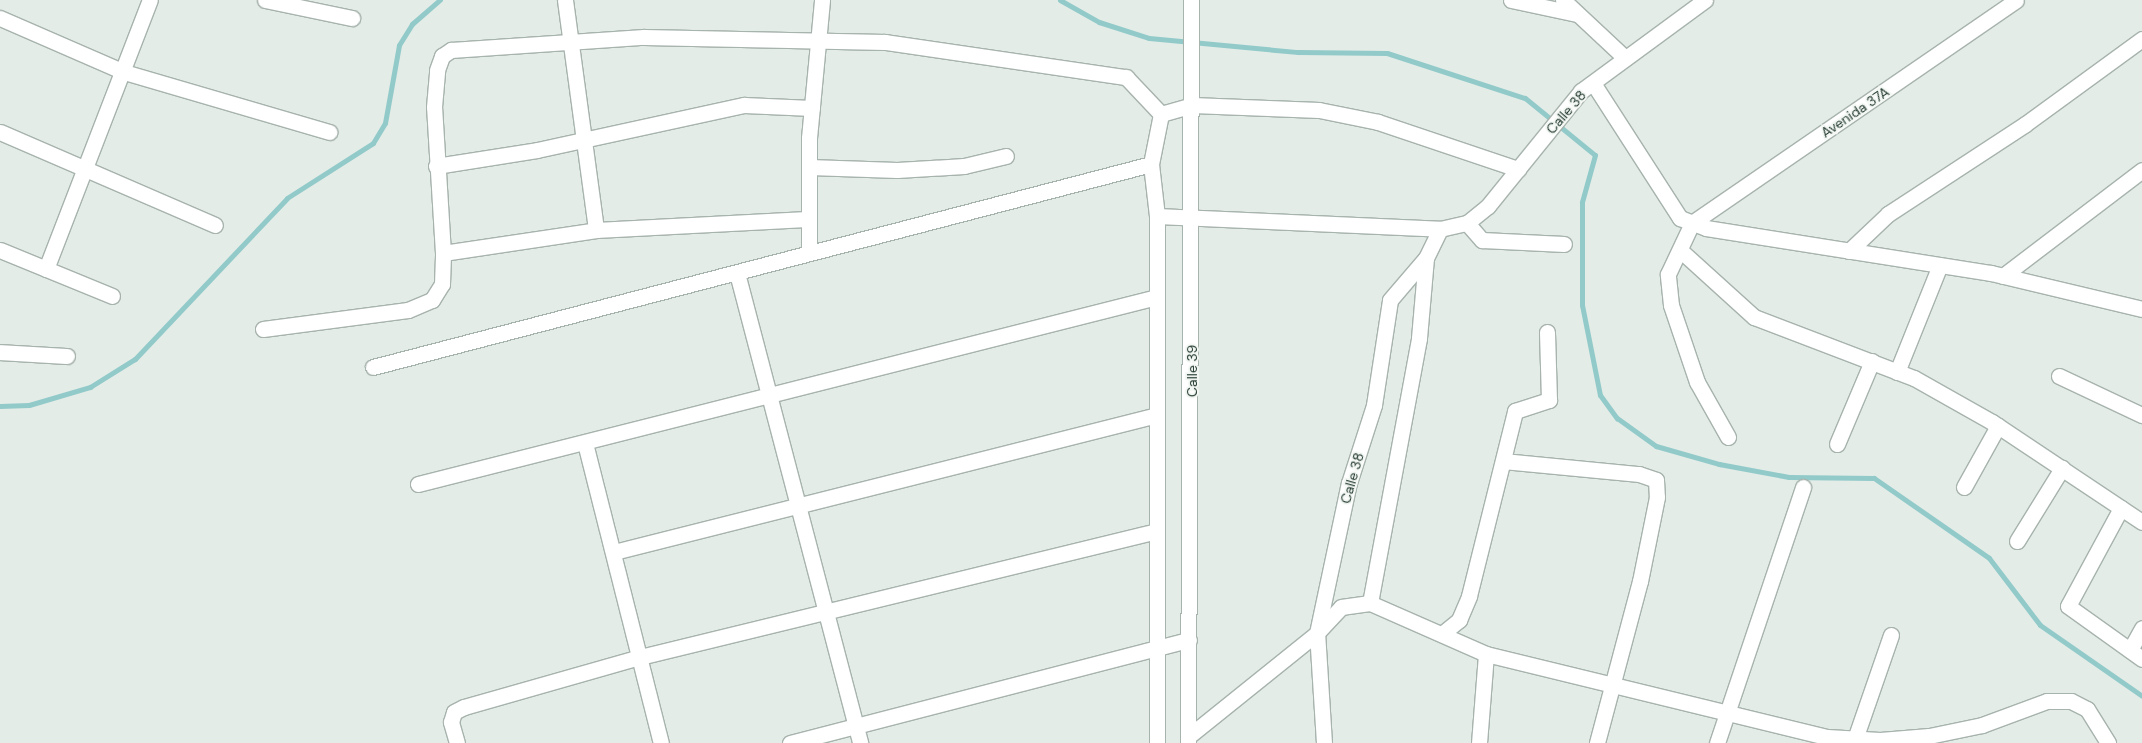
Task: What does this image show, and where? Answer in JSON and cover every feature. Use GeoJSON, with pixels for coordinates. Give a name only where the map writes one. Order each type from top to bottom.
{"type":"FeatureCollection","features":[{"type":"Feature","properties":{"kind":"street"},"geometry":{"type":"LineString","coordinates":[[46,269],[124,72],[150,0]]}},
{"type":"Feature","properties":{"kind":"street"},"geometry":{"type":"LineString","coordinates":[[265,0],[352,18]]}},
{"type":"Feature","properties":{"kind":"street"},"geometry":{"type":"LineString","coordinates":[[565,0],[596,230]]}},
{"type":"Feature","properties":{"kind":"street"},"geometry":{"type":"LineString","coordinates":[[809,253],[809,168],[812,108],[822,0]]}},
{"type":"Feature","properties":{"kind":"street"},"geometry":{"type":"LineString","coordinates":[[1511,0],[1577,14]]}},
{"type":"Feature","properties":{"kind":"street"},"geometry":{"type":"LineString","coordinates":[[1563,0],[1625,58]]}},
{"type":"Feature","properties":{"kind":"street","name":"Calle 38"},"geometry":{"type":"LineString","coordinates":[[1467,223],[1518,169],[1593,82],[1704,0]]}},
{"type":"Feature","properties":{"kind":"street","name":"Avenida 37A"},"geometry":{"type":"LineString","coordinates":[[1692,223],[2016,0]]}},
{"type":"Feature","properties":{"kind":"street","name":"Calle 39"},"geometry":{"type":"LineString","coordinates":[[1188,739],[1193,219],[1190,72],[1191,2]]}},
{"type":"Feature","properties":{"kind":"street"},"geometry":{"type":"LineString","coordinates":[[0,18],[124,72],[329,132]]}},
{"type":"Feature","properties":{"kind":"street"},"geometry":{"type":"LineString","coordinates":[[263,330],[408,310],[432,300],[442,284],[443,252],[436,166],[434,107],[442,56],[463,47],[571,44],[644,37],[817,38],[885,42],[1126,77],[1161,114]]}},
{"type":"Feature","properties":{"kind":"street"},"geometry":{"type":"LineString","coordinates":[[1849,251],[1888,214],[2024,125],[2142,39]]}},
{"type":"Feature","properties":{"kind":"street"},"geometry":{"type":"LineString","coordinates":[[1593,82],[1680,218],[1692,223],[2003,276],[2142,309]]}},
{"type":"Feature","properties":{"kind":"street"},"geometry":{"type":"LineString","coordinates":[[436,166],[744,105],[812,108]]}},
{"type":"Feature","properties":{"kind":"street"},"geometry":{"type":"LineString","coordinates":[[1161,114],[1192,105],[1319,110],[1378,122],[1518,169]]}},
{"type":"Feature","properties":{"kind":"street"},"geometry":{"type":"LineString","coordinates":[[1157,743],[1158,216],[1151,164],[1161,114]]}},
{"type":"Feature","properties":{"kind":"street"},"geometry":{"type":"LineString","coordinates":[[0,132],[215,225]]}},
{"type":"Feature","properties":{"kind":"street"},"geometry":{"type":"LineString","coordinates":[[809,168],[898,170],[964,166],[1006,156]]}},
{"type":"Feature","properties":{"kind":"street"},"geometry":{"type":"LineString","coordinates":[[373,367],[1151,164]]}},
{"type":"Feature","properties":{"kind":"street"},"geometry":{"type":"LineString","coordinates":[[2003,276],[2142,170]]}},
{"type":"Feature","properties":{"kind":"street"},"geometry":{"type":"LineString","coordinates":[[1158,216],[1440,230],[1467,223],[1482,240],[1564,244]]}},
{"type":"Feature","properties":{"kind":"street"},"geometry":{"type":"LineString","coordinates":[[443,252],[596,230],[808,219]]}},
{"type":"Feature","properties":{"kind":"street"},"geometry":{"type":"LineString","coordinates":[[1692,223],[1668,274],[1671,305],[1696,382],[1728,437]]}},
{"type":"Feature","properties":{"kind":"street","name":"Calle 38"},"geometry":{"type":"LineString","coordinates":[[1324,743],[1317,634],[1349,484],[1374,405],[1390,300],[1426,258],[1440,230]]}},
{"type":"Feature","properties":{"kind":"street"},"geometry":{"type":"LineString","coordinates":[[0,250],[112,296]]}},
{"type":"Feature","properties":{"kind":"street"},"geometry":{"type":"LineString","coordinates":[[1680,250],[1754,317],[1897,372],[1998,426],[2142,522]]}},
{"type":"Feature","properties":{"kind":"street"},"geometry":{"type":"LineString","coordinates":[[1370,603],[1419,338],[1426,258]]}},
{"type":"Feature","properties":{"kind":"street"},"geometry":{"type":"LineString","coordinates":[[1897,372],[1940,265]]}},
{"type":"Feature","properties":{"kind":"street"},"geometry":{"type":"LineString","coordinates":[[737,273],[796,507],[827,609],[860,743]]}},
{"type":"Feature","properties":{"kind":"street"},"geometry":{"type":"LineString","coordinates":[[418,484],[1157,297]]}},
{"type":"Feature","properties":{"kind":"street"},"geometry":{"type":"LineString","coordinates":[[1443,633],[1459,620],[1469,596],[1515,411],[1549,400],[1547,332]]}},
{"type":"Feature","properties":{"kind":"street"},"geometry":{"type":"LineString","coordinates":[[0,352],[67,356]]}},
{"type":"Feature","properties":{"kind":"street"},"geometry":{"type":"LineString","coordinates":[[1837,444],[1872,361]]}},
{"type":"Feature","properties":{"kind":"street"},"geometry":{"type":"LineString","coordinates":[[2059,376],[2142,415]]}},
{"type":"Feature","properties":{"kind":"street"},"geometry":{"type":"LineString","coordinates":[[614,552],[1157,415]]}},
{"type":"Feature","properties":{"kind":"street"},"geometry":{"type":"LineString","coordinates":[[1964,487],[1998,426]]}},
{"type":"Feature","properties":{"kind":"street"},"geometry":{"type":"LineString","coordinates":[[585,443],[614,552],[660,743]]}},
{"type":"Feature","properties":{"kind":"street"},"geometry":{"type":"LineString","coordinates":[[1503,461],[1640,474],[1656,480],[1657,497],[1642,572],[1597,743]]}},
{"type":"Feature","properties":{"kind":"street"},"geometry":{"type":"LineString","coordinates":[[2017,541],[2062,468]]}},
{"type":"Feature","properties":{"kind":"street"},"geometry":{"type":"LineString","coordinates":[[1717,743],[1724,715],[1803,487]]}},
{"type":"Feature","properties":{"kind":"street"},"geometry":{"type":"LineString","coordinates":[[2120,508],[2068,606],[2136,654],[2142,628]]}},
{"type":"Feature","properties":{"kind":"street"},"geometry":{"type":"LineString","coordinates":[[457,743],[451,722],[454,712],[464,707],[640,657],[827,609],[1157,531]]}},
{"type":"Feature","properties":{"kind":"street"},"geometry":{"type":"LineString","coordinates":[[1188,739],[1317,634],[1341,607],[1370,603],[1443,633],[1486,654],[1724,715],[1827,738],[1855,739],[1929,736],[1982,725],[2047,701],[2071,701],[2087,709],[2108,743]]}},
{"type":"Feature","properties":{"kind":"street"},"geometry":{"type":"LineString","coordinates":[[1855,739],[1891,635]]}},
{"type":"Feature","properties":{"kind":"street"},"geometry":{"type":"LineString","coordinates":[[790,743],[1190,640]]}},
{"type":"Feature","properties":{"kind":"street"},"geometry":{"type":"LineString","coordinates":[[1479,743],[1486,654]]}},
{"type":"Feature","properties":{"kind":"waterway"},"geometry":{"type":"LineString","coordinates":[[0,406],[29,405],[90,387],[135,359],[287,198],[373,143],[385,123],[399,45],[412,24],[440,0]]}},
{"type":"Feature","properties":{"kind":"waterway"},"geometry":{"type":"LineString","coordinates":[[1060,0],[1099,22],[1149,38],[1298,52],[1387,53],[1525,98],[1595,155],[1582,202],[1582,305],[1600,395],[1617,418],[1656,446],[1719,464],[1789,477],[1874,478],[1989,558],[2040,625],[2142,696]]}}]}
